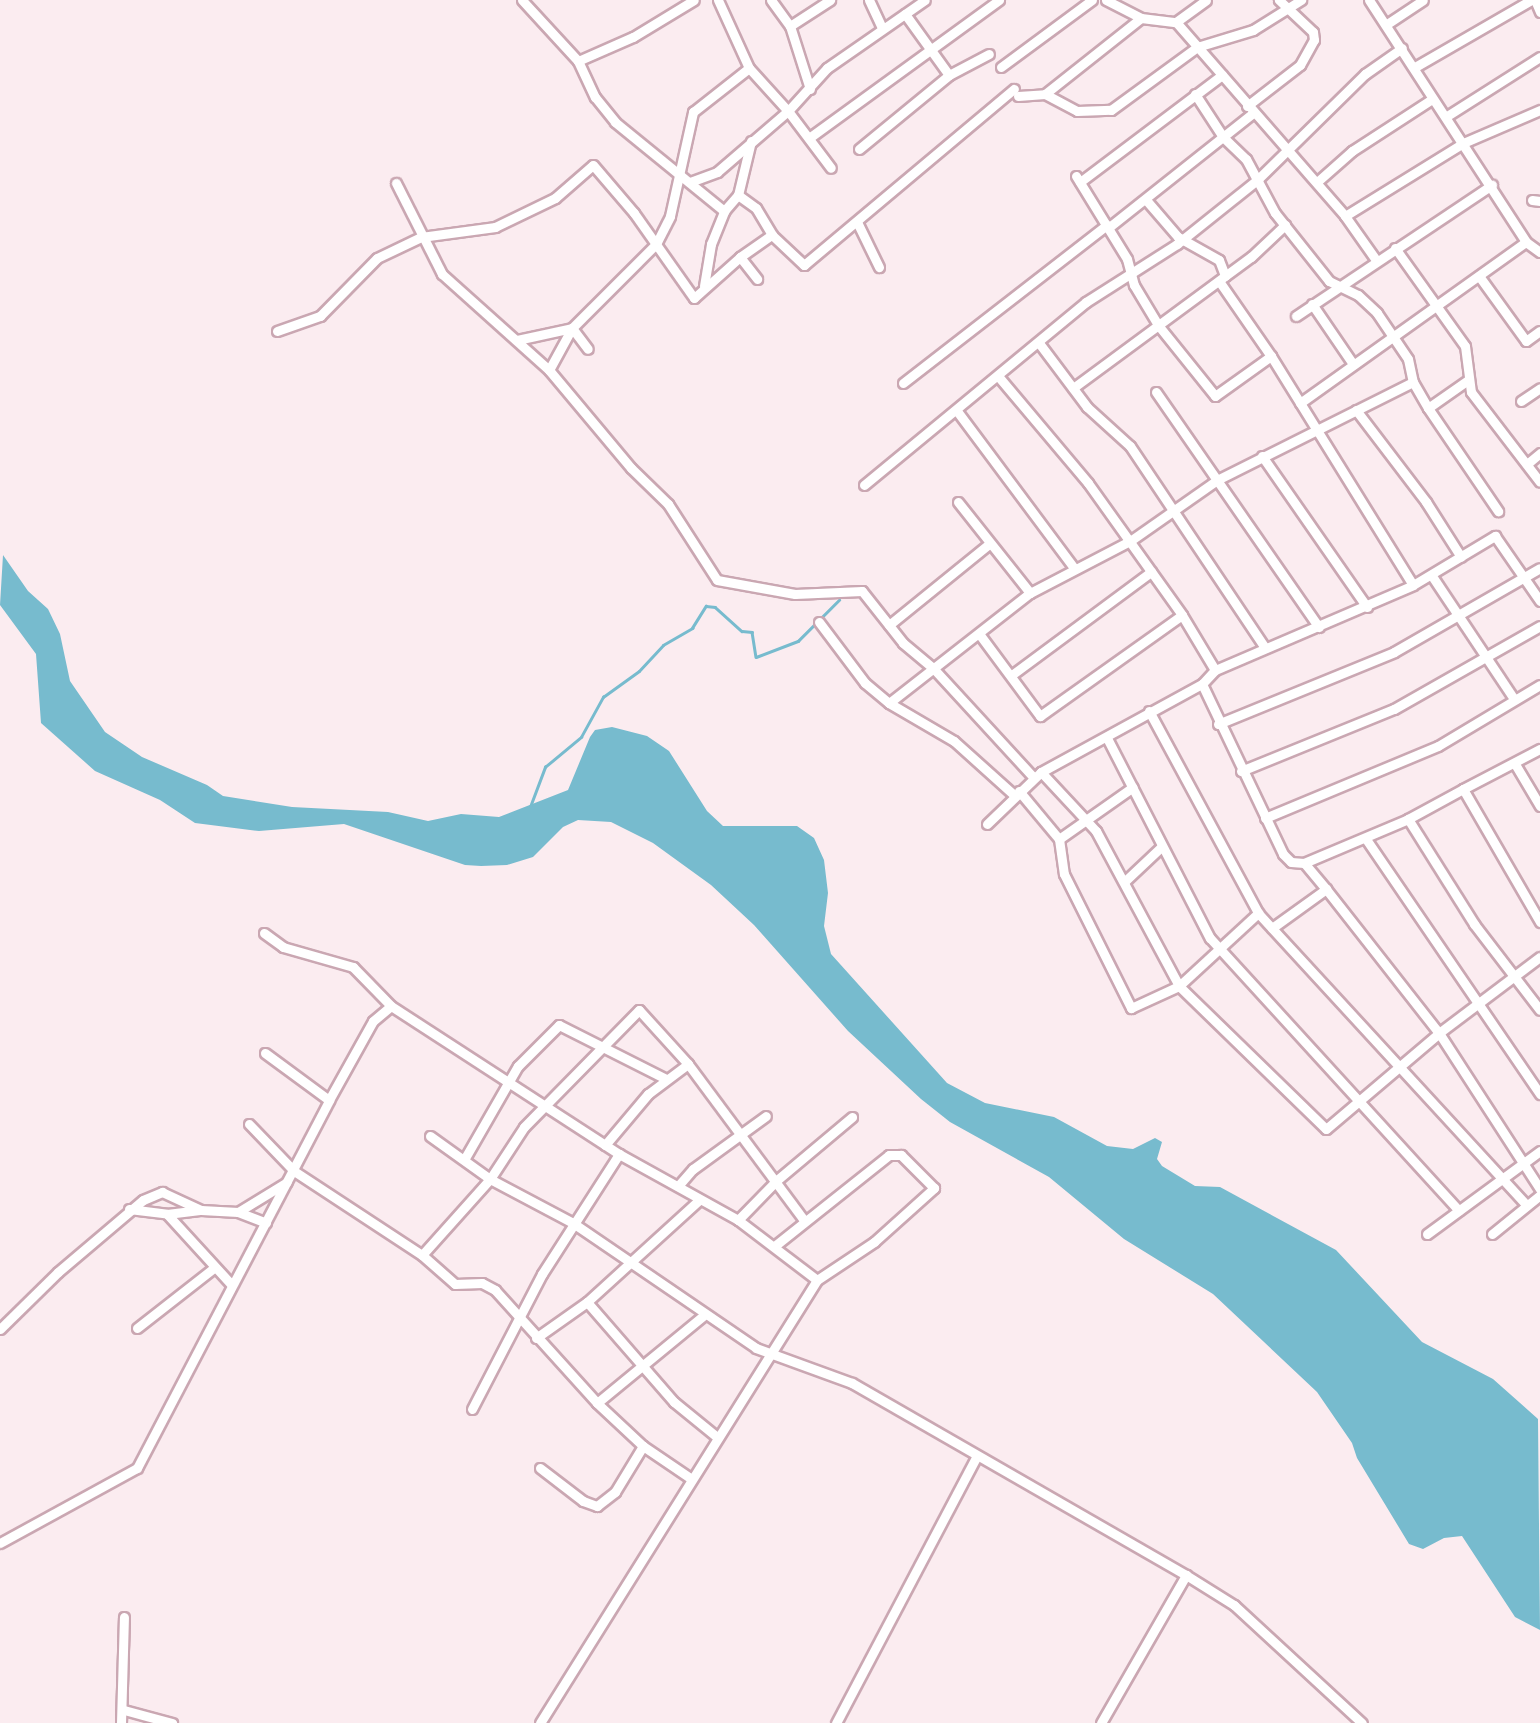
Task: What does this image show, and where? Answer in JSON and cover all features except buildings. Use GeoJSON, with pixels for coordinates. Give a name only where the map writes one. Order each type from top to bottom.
{"type":"FeatureCollection","features":[{"type":"Feature","properties":{"kind":"street"},"geometry":{"type":"LineString","coordinates":[[522,0],[578,61],[595,97],[615,122],[724,211]]}},
{"type":"Feature","properties":{"kind":"street"},"geometry":{"type":"LineString","coordinates":[[578,61],[633,37],[694,0]]}},
{"type":"Feature","properties":{"kind":"street"},"geometry":{"type":"LineString","coordinates":[[718,0],[749,68],[788,111],[831,169]]}},
{"type":"Feature","properties":{"kind":"street"},"geometry":{"type":"LineString","coordinates":[[790,26],[830,0]]}},
{"type":"Feature","properties":{"kind":"street"},"geometry":{"type":"LineString","coordinates":[[869,0],[883,28]]}},
{"type":"Feature","properties":{"kind":"street"},"geometry":{"type":"LineString","coordinates":[[690,182],[717,172],[788,111],[827,68],[925,0]]}},
{"type":"Feature","properties":{"kind":"street"},"geometry":{"type":"LineString","coordinates":[[809,138],[999,0]]}},
{"type":"Feature","properties":{"kind":"street"},"geometry":{"type":"LineString","coordinates":[[1001,67],[1092,0]]}},
{"type":"Feature","properties":{"kind":"street"},"geometry":{"type":"LineString","coordinates":[[1106,0],[1141,18],[1176,22],[1206,0]]}},
{"type":"Feature","properties":{"kind":"street"},"geometry":{"type":"LineString","coordinates":[[903,383],[1108,227],[1147,201],[1223,137],[1309,55],[1313,32],[1279,0]]}},
{"type":"Feature","properties":{"kind":"street"},"geometry":{"type":"LineString","coordinates":[[738,195],[756,208],[772,235],[804,265],[858,224],[1016,93],[1045,94],[1077,111],[1100,114],[1122,103],[1196,47],[1253,30],[1301,0]]}},
{"type":"Feature","properties":{"kind":"street"},"geometry":{"type":"LineString","coordinates":[[1369,0],[1416,67],[1432,99],[1447,116],[1526,242],[1540,252]]}},
{"type":"Feature","properties":{"kind":"street"},"geometry":{"type":"LineString","coordinates":[[1387,24],[1423,0]]}},
{"type":"Feature","properties":{"kind":"street"},"geometry":{"type":"LineString","coordinates":[[1416,67],[1533,0],[1540,12]]}},
{"type":"Feature","properties":{"kind":"street"},"geometry":{"type":"LineString","coordinates":[[774,1],[790,26],[810,89]]}},
{"type":"Feature","properties":{"kind":"street"},"geometry":{"type":"LineString","coordinates":[[905,14],[949,75]]}},
{"type":"Feature","properties":{"kind":"street"},"geometry":{"type":"LineString","coordinates":[[1045,94],[1141,18]]}},
{"type":"Feature","properties":{"kind":"street"},"geometry":{"type":"LineString","coordinates":[[1176,22],[1284,148],[1317,182],[1376,260]]}},
{"type":"Feature","properties":{"kind":"street"},"geometry":{"type":"LineString","coordinates":[[864,485],[1129,271],[1183,239],[1258,179],[1284,148],[1365,74],[1402,48]]}},
{"type":"Feature","properties":{"kind":"street"},"geometry":{"type":"LineString","coordinates":[[859,149],[949,75],[989,54]]}},
{"type":"Feature","properties":{"kind":"street"},"geometry":{"type":"LineString","coordinates":[[1447,116],[1540,57]]}},
{"type":"Feature","properties":{"kind":"street"},"geometry":{"type":"LineString","coordinates":[[549,370],[572,328],[656,244],[670,216],[693,112],[749,68]]}},
{"type":"Feature","properties":{"kind":"street"},"geometry":{"type":"LineString","coordinates":[[1222,75],[1078,179],[1108,227],[1158,326],[1215,396],[1271,356]]}},
{"type":"Feature","properties":{"kind":"street"},"geometry":{"type":"LineString","coordinates":[[1195,94],[1223,137],[1246,159],[1284,225],[1335,287],[1365,300],[1393,335],[1408,359],[1413,382],[1428,408],[1498,511]]}},
{"type":"Feature","properties":{"kind":"street"},"geometry":{"type":"LineString","coordinates":[[1317,182],[1352,151],[1432,99]]}},
{"type":"Feature","properties":{"kind":"street"},"geometry":{"type":"LineString","coordinates":[[1345,216],[1463,143],[1540,110]]}},
{"type":"Feature","properties":{"kind":"street"},"geometry":{"type":"LineString","coordinates":[[704,287],[711,244],[724,211],[738,195],[751,141]]}},
{"type":"Feature","properties":{"kind":"street"},"geometry":{"type":"LineString","coordinates":[[277,331],[320,316],[370,262],[421,237],[495,226],[555,198],[593,165],[656,244],[694,298],[740,257],[772,235]]}},
{"type":"Feature","properties":{"kind":"street"},"geometry":{"type":"LineString","coordinates":[[396,183],[442,274],[549,370],[631,468],[668,504],[717,580],[795,594],[862,591],[889,625],[1096,831],[1180,986],[1326,1129],[1439,1032],[1540,957]]}},
{"type":"Feature","properties":{"kind":"street"},"geometry":{"type":"LineString","coordinates":[[1296,316],[1335,287],[1492,185]]}},
{"type":"Feature","properties":{"kind":"street"},"geometry":{"type":"LineString","coordinates":[[1147,201],[1183,239],[1219,260],[1222,279],[1413,585]]}},
{"type":"Feature","properties":{"kind":"street"},"geometry":{"type":"LineString","coordinates":[[858,224],[880,267]]}},
{"type":"Feature","properties":{"kind":"street"},"geometry":{"type":"LineString","coordinates":[[1073,388],[1222,279],[1284,225]]}},
{"type":"Feature","properties":{"kind":"street"},"geometry":{"type":"LineString","coordinates":[[1300,403],[1526,242]]}},
{"type":"Feature","properties":{"kind":"street"},"geometry":{"type":"LineString","coordinates":[[1395,248],[1465,346],[1468,380],[1475,398],[1540,482]]}},
{"type":"Feature","properties":{"kind":"street"},"geometry":{"type":"LineString","coordinates":[[740,257],[757,279]]}},
{"type":"Feature","properties":{"kind":"street"},"geometry":{"type":"LineString","coordinates":[[1479,276],[1526,341],[1538,336]]}},
{"type":"Feature","properties":{"kind":"street"},"geometry":{"type":"LineString","coordinates":[[1312,304],[1353,364]]}},
{"type":"Feature","properties":{"kind":"street"},"geometry":{"type":"LineString","coordinates":[[517,340],[572,328]]}},
{"type":"Feature","properties":{"kind":"street"},"geometry":{"type":"LineString","coordinates":[[572,328],[588,349]]}},
{"type":"Feature","properties":{"kind":"street"},"geometry":{"type":"LineString","coordinates":[[1039,342],[1087,407],[1130,446],[1171,512],[1265,648]]}},
{"type":"Feature","properties":{"kind":"street"},"geometry":{"type":"LineString","coordinates":[[998,376],[1130,541],[1182,615],[1215,670]]}},
{"type":"Feature","properties":{"kind":"street"},"geometry":{"type":"LineString","coordinates":[[1428,408],[1468,380]]}},
{"type":"Feature","properties":{"kind":"street"},"geometry":{"type":"LineString","coordinates":[[889,704],[1030,593],[1130,541],[1217,481],[1262,456],[1413,382]]}},
{"type":"Feature","properties":{"kind":"street"},"geometry":{"type":"LineString","coordinates":[[1521,401],[1540,388]]}},
{"type":"Feature","properties":{"kind":"street"},"geometry":{"type":"LineString","coordinates":[[1156,392],[1319,627]]}},
{"type":"Feature","properties":{"kind":"street"},"geometry":{"type":"LineString","coordinates":[[1356,410],[1426,502],[1461,557]]}},
{"type":"Feature","properties":{"kind":"street"},"geometry":{"type":"LineString","coordinates":[[957,411],[1074,568]]}},
{"type":"Feature","properties":{"kind":"street"},"geometry":{"type":"LineString","coordinates":[[1527,464],[1540,453]]}},
{"type":"Feature","properties":{"kind":"street"},"geometry":{"type":"LineString","coordinates":[[1262,456],[1367,607]]}},
{"type":"Feature","properties":{"kind":"street"},"geometry":{"type":"LineString","coordinates":[[958,502],[1030,593]]}},
{"type":"Feature","properties":{"kind":"street"},"geometry":{"type":"LineString","coordinates":[[987,824],[1038,775],[1107,738],[1149,711],[1202,684],[1215,670],[1367,607],[1432,576],[1495,536],[1540,601]]}},
{"type":"Feature","properties":{"kind":"street"},"geometry":{"type":"LineString","coordinates":[[889,625],[989,544]]}},
{"type":"Feature","properties":{"kind":"street"},"geometry":{"type":"LineString","coordinates":[[1218,724],[1394,652],[1540,568]]}},
{"type":"Feature","properties":{"kind":"street"},"geometry":{"type":"LineString","coordinates":[[1013,674],[1151,572]]}},
{"type":"Feature","properties":{"kind":"street"},"geometry":{"type":"LineString","coordinates":[[1432,576],[1514,699]]}},
{"type":"Feature","properties":{"kind":"street"},"geometry":{"type":"LineString","coordinates":[[980,635],[1013,674],[1040,716],[1182,615]]}},
{"type":"Feature","properties":{"kind":"street"},"geometry":{"type":"LineString","coordinates":[[819,622],[866,683],[889,704],[954,741],[1017,793],[1059,839],[1064,874],[1128,1006],[1180,986],[1258,913]]}},
{"type":"Feature","properties":{"kind":"street"},"geometry":{"type":"LineString","coordinates":[[1241,771],[1394,709],[1489,658],[1540,626]]}},
{"type":"Feature","properties":{"kind":"street"},"geometry":{"type":"LineString","coordinates":[[1202,684],[1241,771],[1283,854],[1291,862],[1304,863],[1366,839],[1540,749]]}},
{"type":"Feature","properties":{"kind":"street"},"geometry":{"type":"LineString","coordinates":[[1265,818],[1437,746],[1540,685]]}},
{"type":"Feature","properties":{"kind":"street"},"geometry":{"type":"LineString","coordinates":[[1149,711],[1258,913],[1526,1204]]}},
{"type":"Feature","properties":{"kind":"street"},"geometry":{"type":"LineString","coordinates":[[1107,738],[1133,786],[1160,848],[1219,948],[1459,1210]]}},
{"type":"Feature","properties":{"kind":"street"},"geometry":{"type":"LineString","coordinates":[[1515,764],[1540,806]]}},
{"type":"Feature","properties":{"kind":"street"},"geometry":{"type":"LineString","coordinates":[[1059,839],[1133,786]]}},
{"type":"Feature","properties":{"kind":"street"},"geometry":{"type":"LineString","coordinates":[[1463,789],[1540,922]]}},
{"type":"Feature","properties":{"kind":"street"},"geometry":{"type":"LineString","coordinates":[[1408,819],[1512,977],[1540,1010]]}},
{"type":"Feature","properties":{"kind":"street"},"geometry":{"type":"LineString","coordinates":[[1366,839],[1481,1002],[1540,1094]]}},
{"type":"Feature","properties":{"kind":"street"},"geometry":{"type":"LineString","coordinates":[[1124,882],[1160,848]]}},
{"type":"Feature","properties":{"kind":"street"},"geometry":{"type":"LineString","coordinates":[[1304,863],[1439,1032],[1540,1189]]}},
{"type":"Feature","properties":{"kind":"street"},"geometry":{"type":"LineString","coordinates":[[1272,928],[1326,889]]}},
{"type":"Feature","properties":{"kind":"street"},"geometry":{"type":"LineString","coordinates":[[264,933],[283,947],[353,967],[391,1006],[619,1154],[738,1220],[776,1245],[817,1280]]}},
{"type":"Feature","properties":{"kind":"street"},"geometry":{"type":"LineString","coordinates":[[0,1543],[137,1468],[159,1434],[231,1284],[294,1171],[329,1100],[373,1021],[391,1006]]}},
{"type":"Feature","properties":{"kind":"street"},"geometry":{"type":"LineString","coordinates":[[422,1255],[490,1179],[544,1106],[601,1046],[642,1011],[688,1064],[777,1180],[804,1220]]}},
{"type":"Feature","properties":{"kind":"street"},"geometry":{"type":"LineString","coordinates":[[466,1158],[507,1083],[559,1025],[666,1079]]}},
{"type":"Feature","properties":{"kind":"street"},"geometry":{"type":"LineString","coordinates":[[265,1053],[329,1100]]}},
{"type":"Feature","properties":{"kind":"street"},"geometry":{"type":"LineString","coordinates":[[605,1145],[666,1079],[688,1064]]}},
{"type":"Feature","properties":{"kind":"street"},"geometry":{"type":"LineString","coordinates":[[678,1186],[693,1168],[765,1116]]}},
{"type":"Feature","properties":{"kind":"street"},"geometry":{"type":"LineString","coordinates":[[738,1220],[777,1180],[852,1117]]}},
{"type":"Feature","properties":{"kind":"street"},"geometry":{"type":"LineString","coordinates":[[249,1124],[294,1171],[422,1255],[454,1284],[488,1285],[597,1403],[643,1446],[690,1478]]}},
{"type":"Feature","properties":{"kind":"street"},"geometry":{"type":"LineString","coordinates":[[430,1136],[466,1158],[490,1179],[573,1223],[703,1316],[772,1353],[852,1383],[1234,1605],[1362,1723]]}},
{"type":"Feature","properties":{"kind":"street"},"geometry":{"type":"LineString","coordinates":[[1427,1234],[1540,1151]]}},
{"type":"Feature","properties":{"kind":"street"},"geometry":{"type":"LineString","coordinates":[[540,1723],[690,1478],[817,1280],[874,1242],[934,1188],[893,1153],[804,1220],[776,1245]]}},
{"type":"Feature","properties":{"kind":"street"},"geometry":{"type":"LineString","coordinates":[[472,1409],[573,1223],[619,1154]]}},
{"type":"Feature","properties":{"kind":"street"},"geometry":{"type":"LineString","coordinates":[[238,1212],[288,1182]]}},
{"type":"Feature","properties":{"kind":"street"},"geometry":{"type":"LineString","coordinates":[[0,1329],[129,1209],[162,1192],[201,1210]]}},
{"type":"Feature","properties":{"kind":"street"},"geometry":{"type":"LineString","coordinates":[[1492,1234],[1540,1195]]}},
{"type":"Feature","properties":{"kind":"street"},"geometry":{"type":"LineString","coordinates":[[536,1338],[587,1303],[699,1200]]}},
{"type":"Feature","properties":{"kind":"street"},"geometry":{"type":"LineString","coordinates":[[129,1209],[167,1214],[201,1210],[238,1212],[266,1223]]}},
{"type":"Feature","properties":{"kind":"street"},"geometry":{"type":"LineString","coordinates":[[167,1214],[231,1284]]}},
{"type":"Feature","properties":{"kind":"street"},"geometry":{"type":"LineString","coordinates":[[137,1328],[215,1267]]}},
{"type":"Feature","properties":{"kind":"street"},"geometry":{"type":"LineString","coordinates":[[587,1303],[641,1367],[717,1437]]}},
{"type":"Feature","properties":{"kind":"street"},"geometry":{"type":"LineString","coordinates":[[597,1403],[703,1316]]}},
{"type":"Feature","properties":{"kind":"street"},"geometry":{"type":"LineString","coordinates":[[540,1468],[583,1501],[597,1506],[615,1492],[643,1446]]}},
{"type":"Feature","properties":{"kind":"street"},"geometry":{"type":"LineString","coordinates":[[836,1723],[977,1456]]}},
{"type":"Feature","properties":{"kind":"street"},"geometry":{"type":"LineString","coordinates":[[1101,1723],[1186,1575]]}},
{"type":"Feature","properties":{"kind":"street"},"geometry":{"type":"LineString","coordinates":[[121,1723],[124,1710],[124,1617]]}},
{"type":"Feature","properties":{"kind":"street"},"geometry":{"type":"LineString","coordinates":[[124,1710],[172,1723]]}},
{"type":"Feature","properties":{"kind":"water"},"geometry":{"type":"Polygon","coordinates":[[[3,555],[28,591],[48,609],[60,634],[70,681],[105,732],[142,757],[207,785],[223,796],[292,807],[388,812],[428,821],[461,814],[499,817],[568,790],[590,737],[595,730],[612,727],[647,736],[669,751],[707,811],[723,826],[797,826],[814,838],[824,860],[828,893],[824,926],[831,954],[947,1083],[985,1103],[1054,1117],[1107,1146],[1133,1149],[1155,1138],[1162,1142],[1157,1159],[1162,1166],[1195,1186],[1220,1187],[1336,1250],[1422,1342],[1493,1379],[1538,1419],[1540,1630],[1515,1617],[1462,1536],[1444,1538],[1423,1549],[1409,1544],[1357,1458],[1352,1443],[1317,1392],[1213,1294],[1124,1239],[1049,1177],[950,1122],[921,1099],[848,1031],[754,925],[711,885],[653,843],[611,822],[578,820],[563,827],[533,857],[507,865],[481,866],[465,865],[344,824],[259,831],[195,823],[160,800],[95,771],[41,723],[36,654],[0,605],[3,555]]]}},
{"type":"Feature","properties":{"kind":"waterway"},"geometry":{"type":"LineString","coordinates":[[530,807],[545,767],[581,737],[603,697],[639,671],[663,645],[692,628],[706,606],[715,607],[742,631],[752,632],[756,657],[798,641],[839,600]]}}]}
